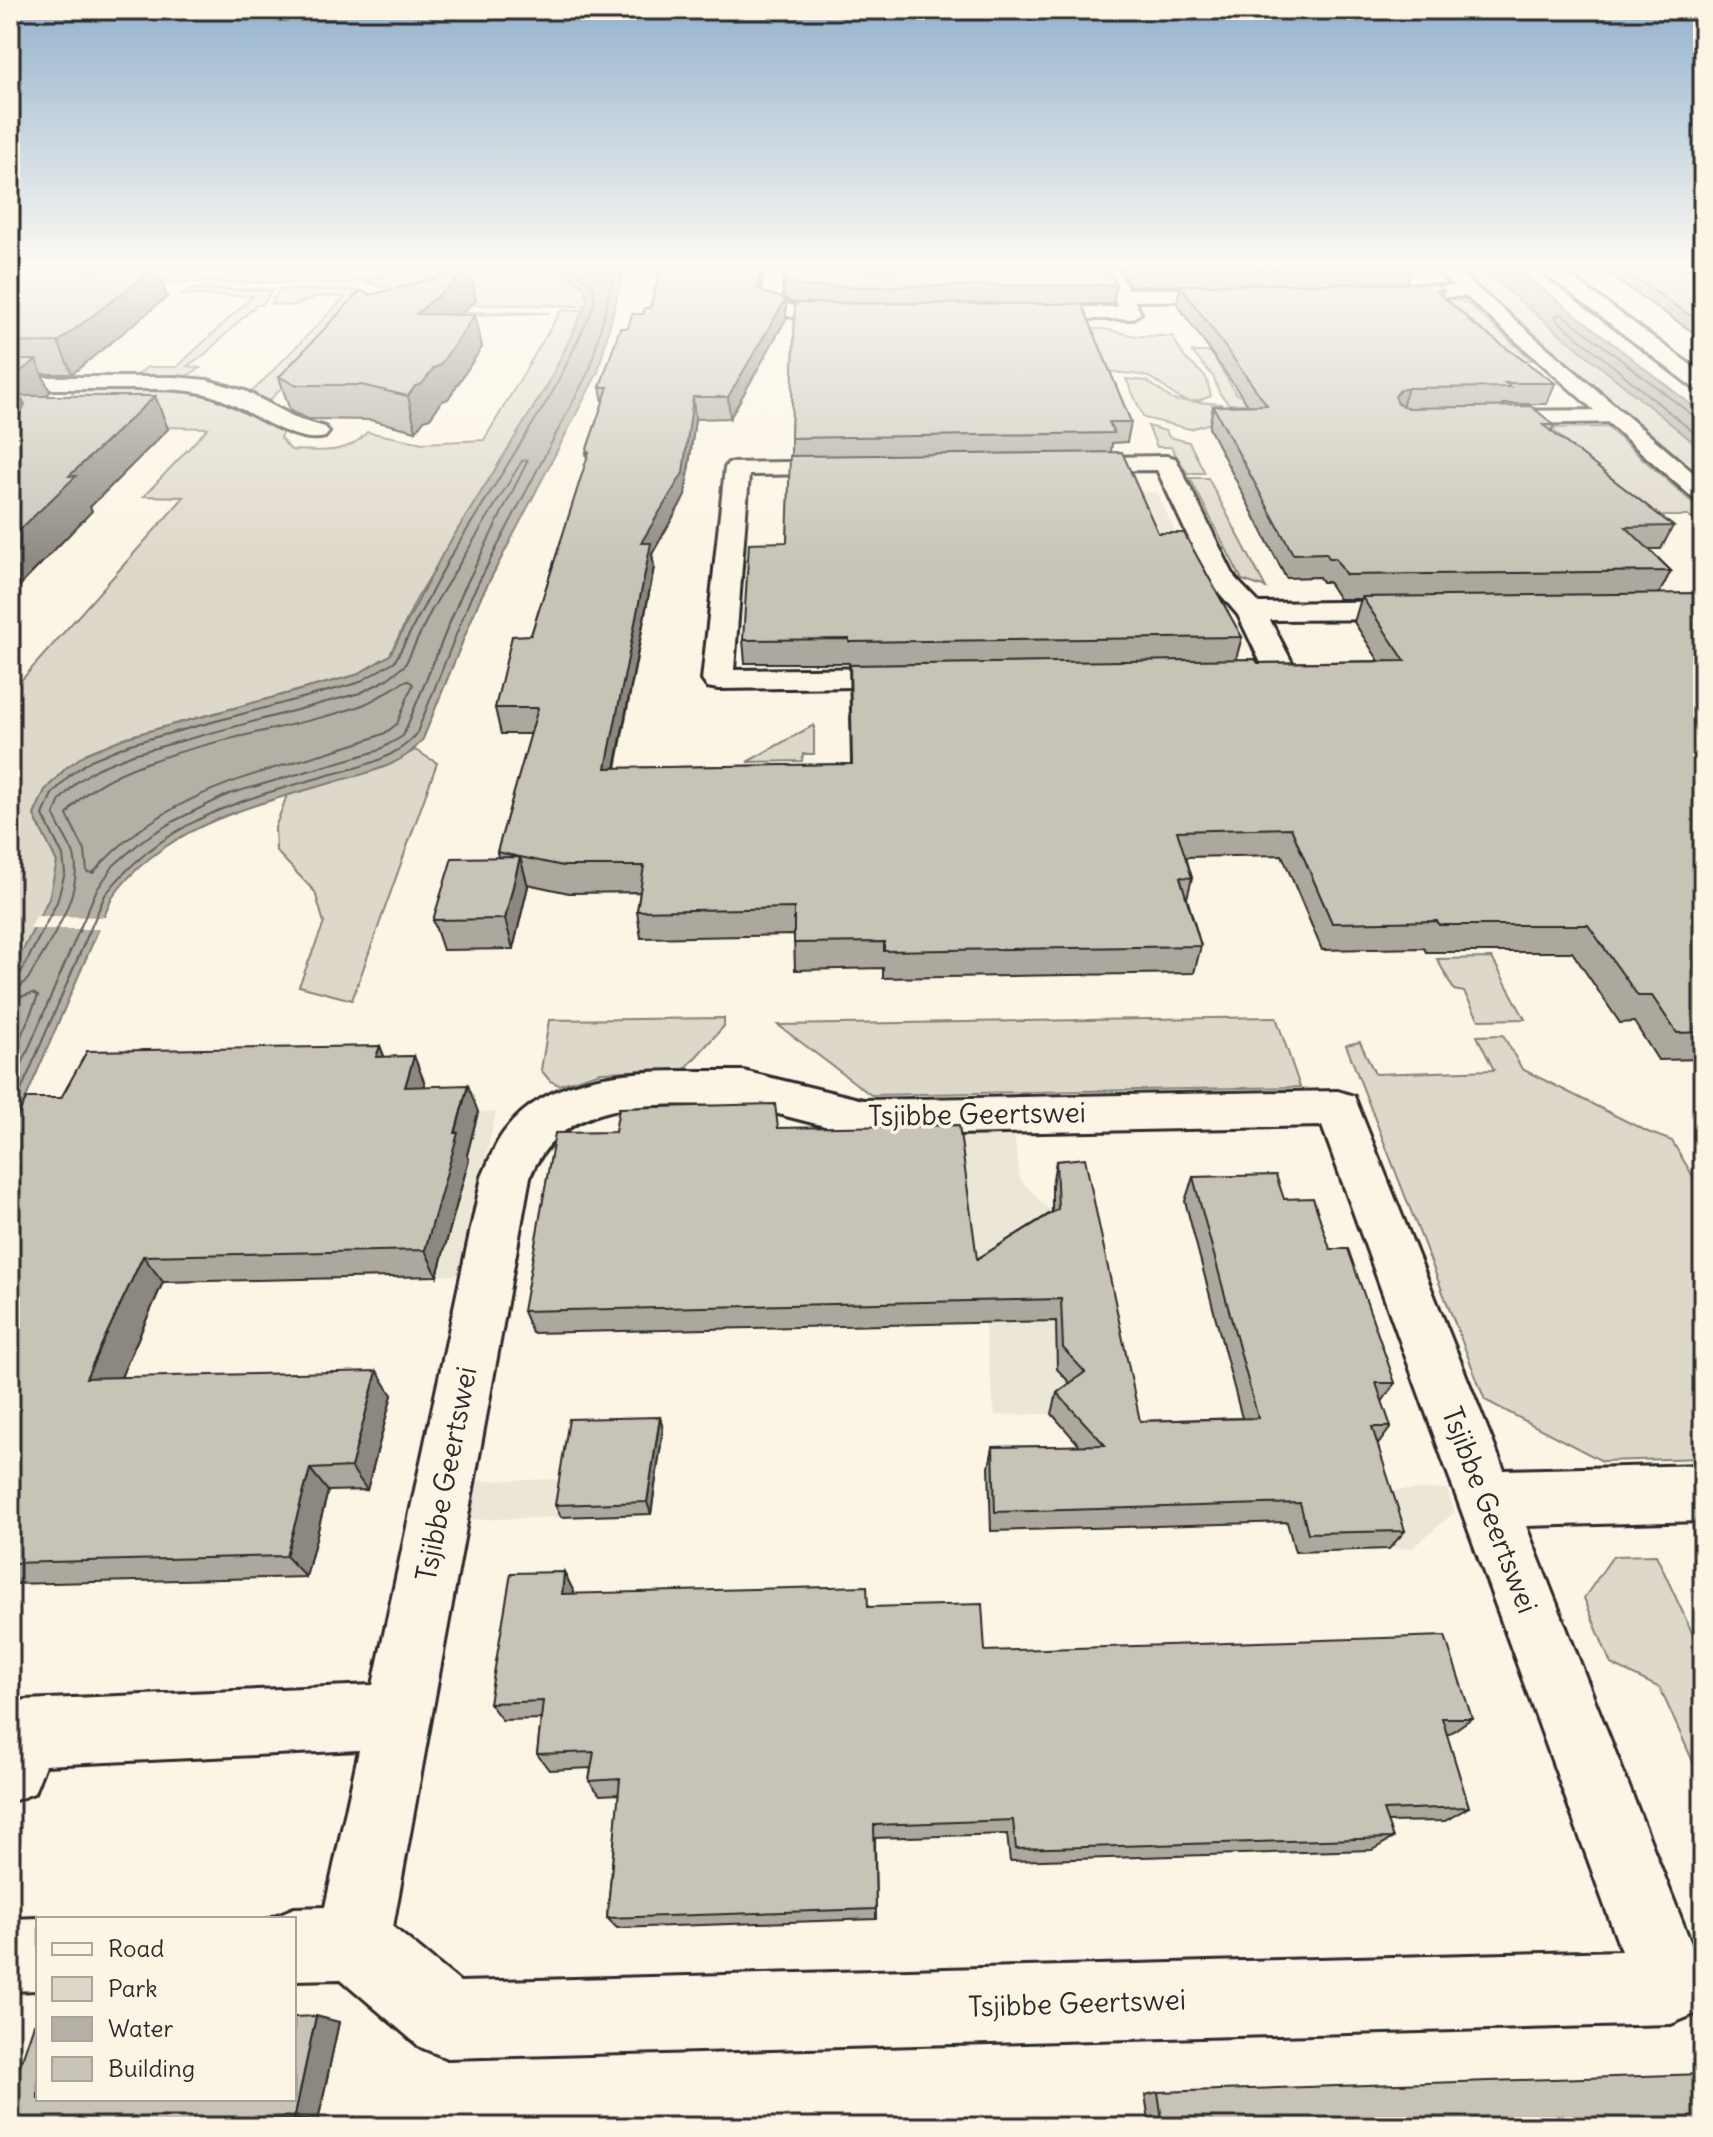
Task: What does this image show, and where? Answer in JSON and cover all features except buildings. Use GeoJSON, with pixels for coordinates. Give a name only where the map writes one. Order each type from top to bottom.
{"type":"FeatureCollection","features":[{"type":"Feature","properties":{"kind":"street"},"geometry":{"type":"LineString","coordinates":[[1559,369],[1703,494]]}},
{"type":"Feature","properties":{"kind":"street"},"geometry":{"type":"LineString","coordinates":[[1682,369],[1703,384]]}},
{"type":"Feature","properties":{"kind":"street"},"geometry":{"type":"LineString","coordinates":[[10,383],[194,385],[221,390],[292,425],[317,432]]}},
{"type":"Feature","properties":{"kind":"street"},"geometry":{"type":"LineString","coordinates":[[1462,418],[1615,417]]}},
{"type":"Feature","properties":{"kind":"street"},"geometry":{"type":"LineString","coordinates":[[1251,612],[1281,672],[718,680],[738,455],[1166,463],[1223,581],[1251,612],[1445,609]]}},
{"type":"Feature","properties":{"kind":"street","name":"Tsjibbe Geertswei"},"geometry":{"type":"LineString","coordinates":[[743,1088],[863,1118],[1338,1108],[1671,1987],[447,2020],[324,1943],[397,1716],[506,1177],[520,1145],[543,1120],[573,1101],[605,1092],[743,1088]]}},
{"type":"Feature","properties":{"kind":"street"},"geometry":{"type":"LineString","coordinates":[[1487,1499],[1703,1493]]}},
{"type":"Feature","properties":{"kind":"street"},"geometry":{"type":"LineString","coordinates":[[18,1751],[397,1716]]}},
{"type":"Feature","properties":{"kind":"street"},"geometry":{"type":"LineString","coordinates":[[10,1955],[36,1954]]}},
{"type":"Feature","properties":{"kind":"shaded area"},"geometry":{"type":"Polygon","coordinates":[[[1092,492],[1157,492],[1186,555],[1092,492]]]}},
{"type":"Feature","properties":{"kind":"shaded area"},"geometry":{"type":"Polygon","coordinates":[[[496,1112],[460,1275],[370,1277],[417,1113],[496,1112]]]}},
{"type":"Feature","properties":{"kind":"shaded area"},"geometry":{"type":"Polygon","coordinates":[[[1014,1132],[1020,1179],[1047,1208],[1088,1207],[1105,1472],[1052,1414],[995,1415],[962,1134],[1014,1132]]]}},
{"type":"Feature","properties":{"kind":"shaded area"},"geometry":{"type":"Polygon","coordinates":[[[656,1477],[652,1514],[464,1520],[472,1481],[656,1477]]]}},
{"type":"Feature","properties":{"kind":"shaded area"},"geometry":{"type":"Polygon","coordinates":[[[1447,1489],[1455,1512],[1412,1548],[1297,1552],[1281,1493],[1447,1489]]]}},
{"type":"Feature","properties":{"kind":"green space"},"geometry":{"type":"Polygon","coordinates":[[[145,369],[199,369],[183,378],[141,377],[139,374],[145,369]]]}},
{"type":"Feature","properties":{"kind":"green space"},"geometry":{"type":"Polygon","coordinates":[[[275,369],[300,369],[266,404],[249,395],[275,369]]]}},
{"type":"Feature","properties":{"kind":"green space"},"geometry":{"type":"Polygon","coordinates":[[[526,369],[555,369],[416,600],[390,655],[356,675],[127,737],[87,754],[66,768],[45,790],[34,815],[56,860],[57,871],[49,901],[10,976],[10,687],[18,684],[184,497],[144,496],[208,428],[10,424],[10,396],[68,397],[79,388],[169,388],[214,395],[284,429],[280,438],[291,450],[342,448],[367,432],[423,443],[484,440],[526,369]]]}},
{"type":"Feature","properties":{"kind":"green space"},"geometry":{"type":"Polygon","coordinates":[[[1197,369],[1206,377],[1211,396],[1189,401],[1145,376],[1106,370],[1197,369]]]}},
{"type":"Feature","properties":{"kind":"green space"},"geometry":{"type":"Polygon","coordinates":[[[1207,369],[1221,369],[1236,394],[1242,396],[1247,404],[1229,404],[1220,394],[1207,369]]]}},
{"type":"Feature","properties":{"kind":"green space"},"geometry":{"type":"Polygon","coordinates":[[[1575,369],[1603,369],[1703,450],[1703,478],[1575,369]]]}},
{"type":"Feature","properties":{"kind":"green space"},"geometry":{"type":"Polygon","coordinates":[[[1126,379],[1147,381],[1173,400],[1221,404],[1229,418],[1190,429],[1144,418],[1126,379]]]}},
{"type":"Feature","properties":{"kind":"green space"},"geometry":{"type":"Polygon","coordinates":[[[1148,426],[1166,431],[1169,437],[1189,442],[1205,473],[1187,473],[1171,447],[1157,447],[1148,426]]]}},
{"type":"Feature","properties":{"kind":"green space"},"geometry":{"type":"Polygon","coordinates":[[[1607,427],[1703,512],[1703,529],[1688,516],[1644,516],[1551,428],[1607,427]]]}},
{"type":"Feature","properties":{"kind":"green space"},"geometry":{"type":"Polygon","coordinates":[[[1190,478],[1208,478],[1266,588],[1242,580],[1190,478]]]}},
{"type":"Feature","properties":{"kind":"green space"},"geometry":{"type":"Polygon","coordinates":[[[814,725],[814,754],[803,754],[802,761],[747,762],[814,725]]]}},
{"type":"Feature","properties":{"kind":"green space"},"geometry":{"type":"Polygon","coordinates":[[[415,750],[437,763],[352,1000],[299,986],[324,923],[315,892],[276,851],[275,828],[287,795],[383,767],[415,750]]]}},
{"type":"Feature","properties":{"kind":"green space"},"geometry":{"type":"Polygon","coordinates":[[[1492,958],[1525,1019],[1479,1020],[1464,992],[1454,990],[1437,959],[1492,958]]]}},
{"type":"Feature","properties":{"kind":"green space"},"geometry":{"type":"Polygon","coordinates":[[[1276,1017],[1300,1087],[871,1095],[778,1025],[1276,1017]]]}},
{"type":"Feature","properties":{"kind":"green space"},"geometry":{"type":"Polygon","coordinates":[[[724,1018],[724,1026],[685,1069],[601,1072],[559,1085],[550,1081],[541,1070],[549,1020],[724,1018]]]}},
{"type":"Feature","properties":{"kind":"green space"},"geometry":{"type":"Polygon","coordinates":[[[1503,1035],[1522,1069],[1672,1141],[1703,1193],[1703,1458],[1602,1461],[1485,1400],[1346,1045],[1360,1042],[1375,1074],[1494,1070],[1477,1036],[1503,1035]]]}},
{"type":"Feature","properties":{"kind":"green space"},"geometry":{"type":"Polygon","coordinates":[[[1656,1555],[1703,1656],[1703,1784],[1660,1688],[1611,1664],[1584,1598],[1613,1556],[1656,1555]]]}},
{"type":"Feature","properties":{"kind":"water"},"geometry":{"type":"Polygon","coordinates":[[[555,369],[599,369],[479,601],[423,739],[404,757],[382,768],[271,800],[211,822],[156,853],[132,874],[112,898],[10,1135],[10,976],[49,898],[57,862],[34,815],[45,790],[66,768],[87,753],[127,737],[356,675],[390,655],[442,555],[555,369]]]}},
{"type":"Feature","properties":{"kind":"water"},"geometry":{"type":"Polygon","coordinates":[[[1603,369],[1645,369],[1703,414],[1703,450],[1603,369]]]}},
{"type":"Feature","properties":{"kind":"pier"},"geometry":{"type":"Polygon","coordinates":[[[36,916],[108,917],[103,929],[30,929],[36,916]]]}}]}
